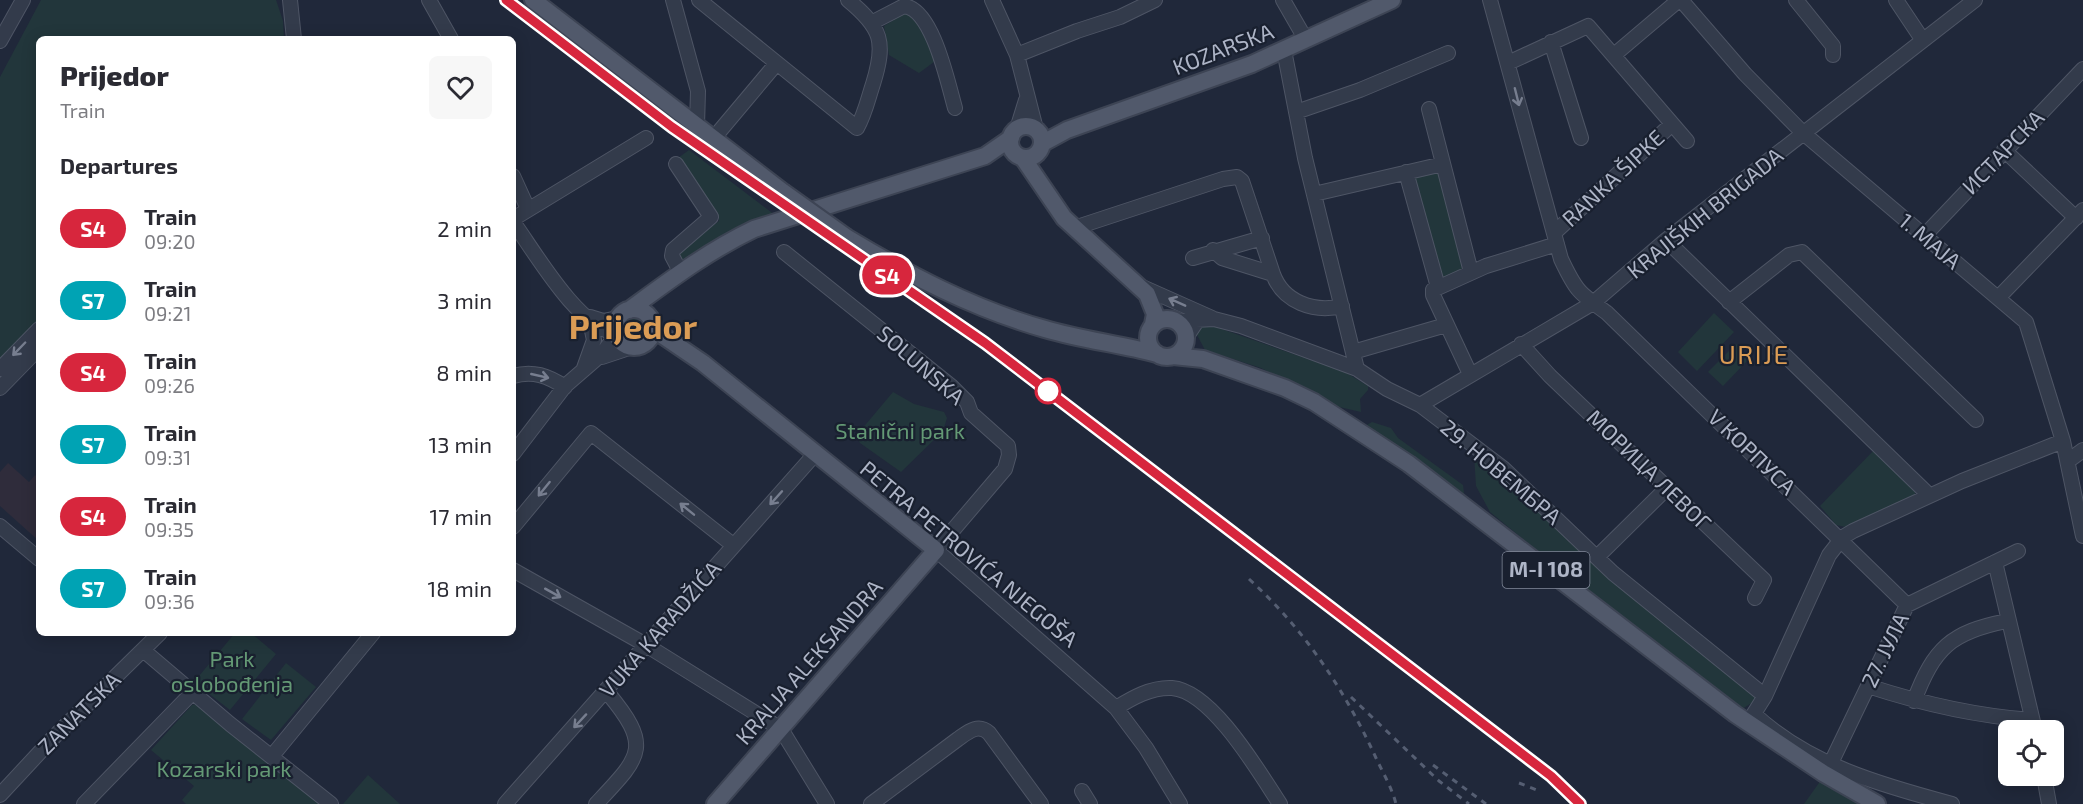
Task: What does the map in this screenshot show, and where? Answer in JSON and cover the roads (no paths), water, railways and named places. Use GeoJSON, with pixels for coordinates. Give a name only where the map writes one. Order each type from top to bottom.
{"type":"FeatureCollection","features":[{"type":"Feature","properties":{"kind":"main road","name":"M-I 108"},"geometry":{"type":"LineString","coordinates":[[533,0],[783,192],[846,237],[921,280],[982,308],[1046,330],[1165,355],[1203,359],[1286,388],[1314,402],[1409,464],[1751,718],[1877,804]]}},
{"type":"Feature","properties":{"kind":"main road","name":"KOZARSKA"},"geometry":{"type":"LineString","coordinates":[[1040,138],[1284,50],[1392,0]]}},
{"type":"Feature","properties":{"kind":"main road"},"geometry":{"type":"LineString","coordinates":[[985,156],[1026,126],[1040,138],[1041,184]]}},
{"type":"Feature","properties":{"kind":"main road"},"geometry":{"type":"LineString","coordinates":[[1014,133],[1011,148],[1021,157],[1041,184],[1052,204],[1074,228],[1140,286],[1152,302],[1174,320],[1150,330],[1124,347]]}},
{"type":"Feature","properties":{"kind":"main road"},"geometry":{"type":"LineString","coordinates":[[620,324],[680,271],[725,243],[754,229],[985,156],[1034,156],[1040,138]]}},
{"type":"Feature","properties":{"kind":"main road"},"geometry":{"type":"LineString","coordinates":[[638,346],[651,337],[651,302],[656,291]]}},
{"type":"Feature","properties":{"kind":"main road"},"geometry":{"type":"LineString","coordinates":[[1152,302],[1150,348],[1165,355],[1183,349],[1186,340]]}},
{"type":"Feature","properties":{"kind":"main road"},"geometry":{"type":"LineString","coordinates":[[620,324],[639,310],[652,324]]}},
{"type":"Feature","properties":{"kind":"main road","name":"M-I 108"},"geometry":{"type":"LineString","coordinates":[[1174,320],[1186,340],[1203,359]]}},
{"type":"Feature","properties":{"kind":"main road"},"geometry":{"type":"LineString","coordinates":[[620,324],[623,344],[638,346],[672,343]]}},
{"type":"Feature","properties":{"kind":"main road","name":"PETRA PETROVIĆA NJEGOŠA"},"geometry":{"type":"LineString","coordinates":[[652,324],[672,343],[703,363],[936,550]]}},
{"type":"Feature","properties":{"kind":"main road","name":"KRALJA ALEKSANDRA"},"geometry":{"type":"LineString","coordinates":[[715,804],[936,550]]}},
{"type":"Feature","properties":{"kind":"street"},"geometry":{"type":"LineString","coordinates":[[0,41],[23,0]]}},
{"type":"Feature","properties":{"kind":"street"},"geometry":{"type":"LineString","coordinates":[[290,0],[294,36]]}},
{"type":"Feature","properties":{"kind":"street"},"geometry":{"type":"LineString","coordinates":[[429,0],[449,36]]}},
{"type":"Feature","properties":{"kind":"street"},"geometry":{"type":"LineString","coordinates":[[673,0],[698,91],[690,120]]}},
{"type":"Feature","properties":{"kind":"street"},"geometry":{"type":"LineString","coordinates":[[699,0],[857,128],[864,117],[880,62],[881,41],[873,22],[848,0]]}},
{"type":"Feature","properties":{"kind":"street"},"geometry":{"type":"LineString","coordinates":[[992,0],[1017,55],[1040,138]]}},
{"type":"Feature","properties":{"kind":"street"},"geometry":{"type":"LineString","coordinates":[[1017,55],[1120,17],[1155,0]]}},
{"type":"Feature","properties":{"kind":"street"},"geometry":{"type":"LineString","coordinates":[[1283,0],[1306,40]]}},
{"type":"Feature","properties":{"kind":"street","name":"V КОРПУСА"},"geometry":{"type":"LineString","coordinates":[[1490,0],[1555,238],[1571,281],[1584,298],[1616,321],[1907,604]]}},
{"type":"Feature","properties":{"kind":"street"},"geometry":{"type":"LineString","coordinates":[[1614,56],[1680,0]]}},
{"type":"Feature","properties":{"kind":"street","name":"1. МАЈА"},"geometry":{"type":"LineString","coordinates":[[1680,0],[1745,74],[1803,132],[2021,317],[2029,327],[2063,441],[2083,536]]}},
{"type":"Feature","properties":{"kind":"street"},"geometry":{"type":"LineString","coordinates":[[1796,0],[1833,46],[1833,56]]}},
{"type":"Feature","properties":{"kind":"street"},"geometry":{"type":"LineString","coordinates":[[1896,0],[1922,39]]}},
{"type":"Feature","properties":{"kind":"street","name":"KRAJIŠKIH BRIGADA"},"geometry":{"type":"LineString","coordinates":[[1420,405],[1593,303],[1666,240],[1975,0]]}},
{"type":"Feature","properties":{"kind":"street"},"geometry":{"type":"LineString","coordinates":[[873,22],[904,6],[914,9],[920,15],[939,54],[955,108]]}},
{"type":"Feature","properties":{"kind":"street"},"geometry":{"type":"LineString","coordinates":[[1508,63],[1588,26],[1687,141]]}},
{"type":"Feature","properties":{"kind":"street"},"geometry":{"type":"LineString","coordinates":[[1551,42],[1581,138]]}},
{"type":"Feature","properties":{"kind":"street"},"geometry":{"type":"LineString","coordinates":[[1284,50],[1314,194],[1357,369]]}},
{"type":"Feature","properties":{"kind":"street"},"geometry":{"type":"LineString","coordinates":[[1296,112],[1360,90],[1448,52]]}},
{"type":"Feature","properties":{"kind":"street"},"geometry":{"type":"LineString","coordinates":[[713,139],[776,64]]}},
{"type":"Feature","properties":{"kind":"street","name":"ИСТАРСКА"},"geometry":{"type":"LineString","coordinates":[[1923,236],[2082,72]]}},
{"type":"Feature","properties":{"kind":"street"},"geometry":{"type":"LineString","coordinates":[[1014,133],[1027,95]]}},
{"type":"Feature","properties":{"kind":"street"},"geometry":{"type":"LineString","coordinates":[[1429,109],[1471,272]]}},
{"type":"Feature","properties":{"kind":"street","name":"RANKA ŠIPKE"},"geometry":{"type":"LineString","coordinates":[[1555,238],[1672,123]]}},
{"type":"Feature","properties":{"kind":"street"},"geometry":{"type":"LineString","coordinates":[[516,219],[528,209],[646,138]]}},
{"type":"Feature","properties":{"kind":"street"},"geometry":{"type":"LineString","coordinates":[[1998,298],[2079,214],[2004,150]]}},
{"type":"Feature","properties":{"kind":"street"},"geometry":{"type":"LineString","coordinates":[[676,164],[711,217],[673,250],[672,256],[680,271]]}},
{"type":"Feature","properties":{"kind":"street"},"geometry":{"type":"LineString","coordinates":[[1314,194],[1443,164]]}},
{"type":"Feature","properties":{"kind":"street"},"geometry":{"type":"LineString","coordinates":[[1406,172],[1438,287]]}},
{"type":"Feature","properties":{"kind":"street"},"geometry":{"type":"LineString","coordinates":[[1074,228],[1231,177],[1242,181],[1278,288],[1290,298],[1314,306],[1342,306]]}},
{"type":"Feature","properties":{"kind":"street"},"geometry":{"type":"LineString","coordinates":[[516,183],[528,209]]}},
{"type":"Feature","properties":{"kind":"street"},"geometry":{"type":"LineString","coordinates":[[516,225],[586,317],[594,340],[588,366]]}},
{"type":"Feature","properties":{"kind":"street"},"geometry":{"type":"LineString","coordinates":[[1193,258],[1213,250],[1262,238]]}},
{"type":"Feature","properties":{"kind":"street"},"geometry":{"type":"LineString","coordinates":[[1470,374],[1432,295],[1433,290],[1555,238]]}},
{"type":"Feature","properties":{"kind":"street"},"geometry":{"type":"LineString","coordinates":[[1666,240],[1929,495]]}},
{"type":"Feature","properties":{"kind":"street"},"geometry":{"type":"LineString","coordinates":[[1213,250],[1222,258],[1273,274]]}},
{"type":"Feature","properties":{"kind":"street","name":"SOLUNSKA"},"geometry":{"type":"LineString","coordinates":[[784,252],[951,386],[967,402],[971,413],[1008,446],[1010,454],[1005,470],[936,550]]}},
{"type":"Feature","properties":{"kind":"street"},"geometry":{"type":"LineString","coordinates":[[1729,302],[1790,255],[1802,252],[1976,420]]}},
{"type":"Feature","properties":{"kind":"street"},"geometry":{"type":"LineString","coordinates":[[1140,286],[1214,319]]}},
{"type":"Feature","properties":{"kind":"street"},"geometry":{"type":"LineString","coordinates":[[516,450],[565,387],[588,366],[620,324],[586,317]]}},
{"type":"Feature","properties":{"kind":"street","name":"29. НОВЕМБРА"},"geometry":{"type":"LineString","coordinates":[[1174,320],[1214,319],[1241,326],[1357,369],[1420,405],[1503,468],[1656,609],[1765,696]]}},
{"type":"Feature","properties":{"kind":"street"},"geometry":{"type":"LineString","coordinates":[[1186,340],[1197,321]]}},
{"type":"Feature","properties":{"kind":"street"},"geometry":{"type":"LineString","coordinates":[[1353,352],[1446,324]]}},
{"type":"Feature","properties":{"kind":"street"},"geometry":{"type":"LineString","coordinates":[[0,369],[36,332]]}},
{"type":"Feature","properties":{"kind":"street","name":"МОРИЦА ЛЕВОГ"},"geometry":{"type":"LineString","coordinates":[[1521,344],[1550,376],[1764,580],[1755,598]]}},
{"type":"Feature","properties":{"kind":"street"},"geometry":{"type":"LineString","coordinates":[[588,366],[638,346]]}},
{"type":"Feature","properties":{"kind":"street"},"geometry":{"type":"LineString","coordinates":[[0,388],[36,351]]}},
{"type":"Feature","properties":{"kind":"street"},"geometry":{"type":"LineString","coordinates":[[516,375],[530,373],[544,375],[565,387]]}},
{"type":"Feature","properties":{"kind":"street"},"geometry":{"type":"LineString","coordinates":[[516,523],[591,433],[733,545]]}},
{"type":"Feature","properties":{"kind":"street"},"geometry":{"type":"LineString","coordinates":[[1751,718],[1765,696],[1829,555],[1841,539],[1929,495],[2063,441]]}},
{"type":"Feature","properties":{"kind":"street"},"geometry":{"type":"LineString","coordinates":[[2068,461],[2083,450]]}},
{"type":"Feature","properties":{"kind":"street","name":"VUKA KARADŽIĆA"},"geometry":{"type":"LineString","coordinates":[[505,804],[607,692],[733,545],[815,454]]}},
{"type":"Feature","properties":{"kind":"street"},"geometry":{"type":"LineString","coordinates":[[1597,557],[1668,488]]}},
{"type":"Feature","properties":{"kind":"street"},"geometry":{"type":"LineString","coordinates":[[0,526],[36,556]]}},
{"type":"Feature","properties":{"kind":"street","name":"PETRA PETROVIĆA NJEGOŠA"},"geometry":{"type":"LineString","coordinates":[[936,550],[1116,708],[1146,748],[1180,804]]}},
{"type":"Feature","properties":{"kind":"street","name":"27. ЈУЛА"},"geometry":{"type":"LineString","coordinates":[[1827,769],[1907,604],[2018,551]]}},
{"type":"Feature","properties":{"kind":"street"},"geometry":{"type":"LineString","coordinates":[[1995,562],[2032,720]]}},
{"type":"Feature","properties":{"kind":"street"},"geometry":{"type":"LineString","coordinates":[[516,572],[646,645],[781,729],[827,804]]}},
{"type":"Feature","properties":{"kind":"street"},"geometry":{"type":"LineString","coordinates":[[1914,701],[1931,662],[1942,648],[1964,632],[2007,621]]}},
{"type":"Feature","properties":{"kind":"street","name":"ZANATSKA"},"geometry":{"type":"LineString","coordinates":[[0,795],[53,738],[157,636]]}},
{"type":"Feature","properties":{"kind":"street"},"geometry":{"type":"LineString","coordinates":[[272,756],[371,636]]}},
{"type":"Feature","properties":{"kind":"street"},"geometry":{"type":"LineString","coordinates":[[143,650],[192,693],[331,804]]}},
{"type":"Feature","properties":{"kind":"street"},"geometry":{"type":"LineString","coordinates":[[1868,686],[1914,701],[2005,720]]}},
{"type":"Feature","properties":{"kind":"street"},"geometry":{"type":"LineString","coordinates":[[1116,708],[1141,694],[1161,688],[1190,693],[1221,723],[1280,804]]}},
{"type":"Feature","properties":{"kind":"street"},"geometry":{"type":"LineString","coordinates":[[596,804],[635,759],[637,748],[633,728],[627,715],[607,692]]}},
{"type":"Feature","properties":{"kind":"street"},"geometry":{"type":"LineString","coordinates":[[84,804],[192,693]]}},
{"type":"Feature","properties":{"kind":"street"},"geometry":{"type":"LineString","coordinates":[[871,804],[970,730],[980,728],[989,733],[1041,804]]}},
{"type":"Feature","properties":{"kind":"street"},"geometry":{"type":"LineString","coordinates":[[1827,769],[1952,804]]}},
{"type":"Feature","properties":{"kind":"street"},"geometry":{"type":"LineString","coordinates":[[2046,786],[2049,804]]}},
{"type":"Feature","properties":{"kind":"street"},"geometry":{"type":"LineString","coordinates":[[1083,791],[1090,804]]}},
{"type":"Feature","properties":{"kind":"railway"},"geometry":{"type":"LineString","coordinates":[[506,0],[672,127],[998,353],[1551,776],[1580,804]]}},
{"type":"Feature","properties":{"kind":"railway"},"geometry":{"type":"LineString","coordinates":[[1249,579],[1288,618],[1337,685],[1364,733],[1390,786],[1396,804]]}},
{"type":"Feature","properties":{"kind":"railway"},"geometry":{"type":"LineString","coordinates":[[1351,697],[1439,781],[1469,804]]}},
{"type":"Feature","properties":{"kind":"railway"},"geometry":{"type":"LineString","coordinates":[[1433,765],[1486,804]]}},
{"type":"Feature","properties":{"kind":"railway"},"geometry":{"type":"LineString","coordinates":[[1519,783],[1539,791]]}},
{"type":"Feature","properties":{"kind":"train","name":"S4"},"geometry":{"type":"LineString","coordinates":[[506,0],[672,127],[958,323],[1551,776],[1580,804]]}},
{"type":"Feature","properties":{"kind":"district","name":"Prijedor"},"geometry":{"type":"Point","coordinates":[633,327]}},
{"type":"Feature","properties":{"kind":"district","name":"URIJE"},"geometry":{"type":"Point","coordinates":[1754,355]}},
{"type":"Feature","properties":{"kind":"park label","name":"Stanični park"},"geometry":{"type":"Point","coordinates":[900,431]}},
{"type":"Feature","properties":{"kind":"park label","name":"Park oslobođenja"},"geometry":{"type":"Point","coordinates":[232,672]}},
{"type":"Feature","properties":{"kind":"park label","name":"Kozarski park"},"geometry":{"type":"Point","coordinates":[224,769]}}]}
